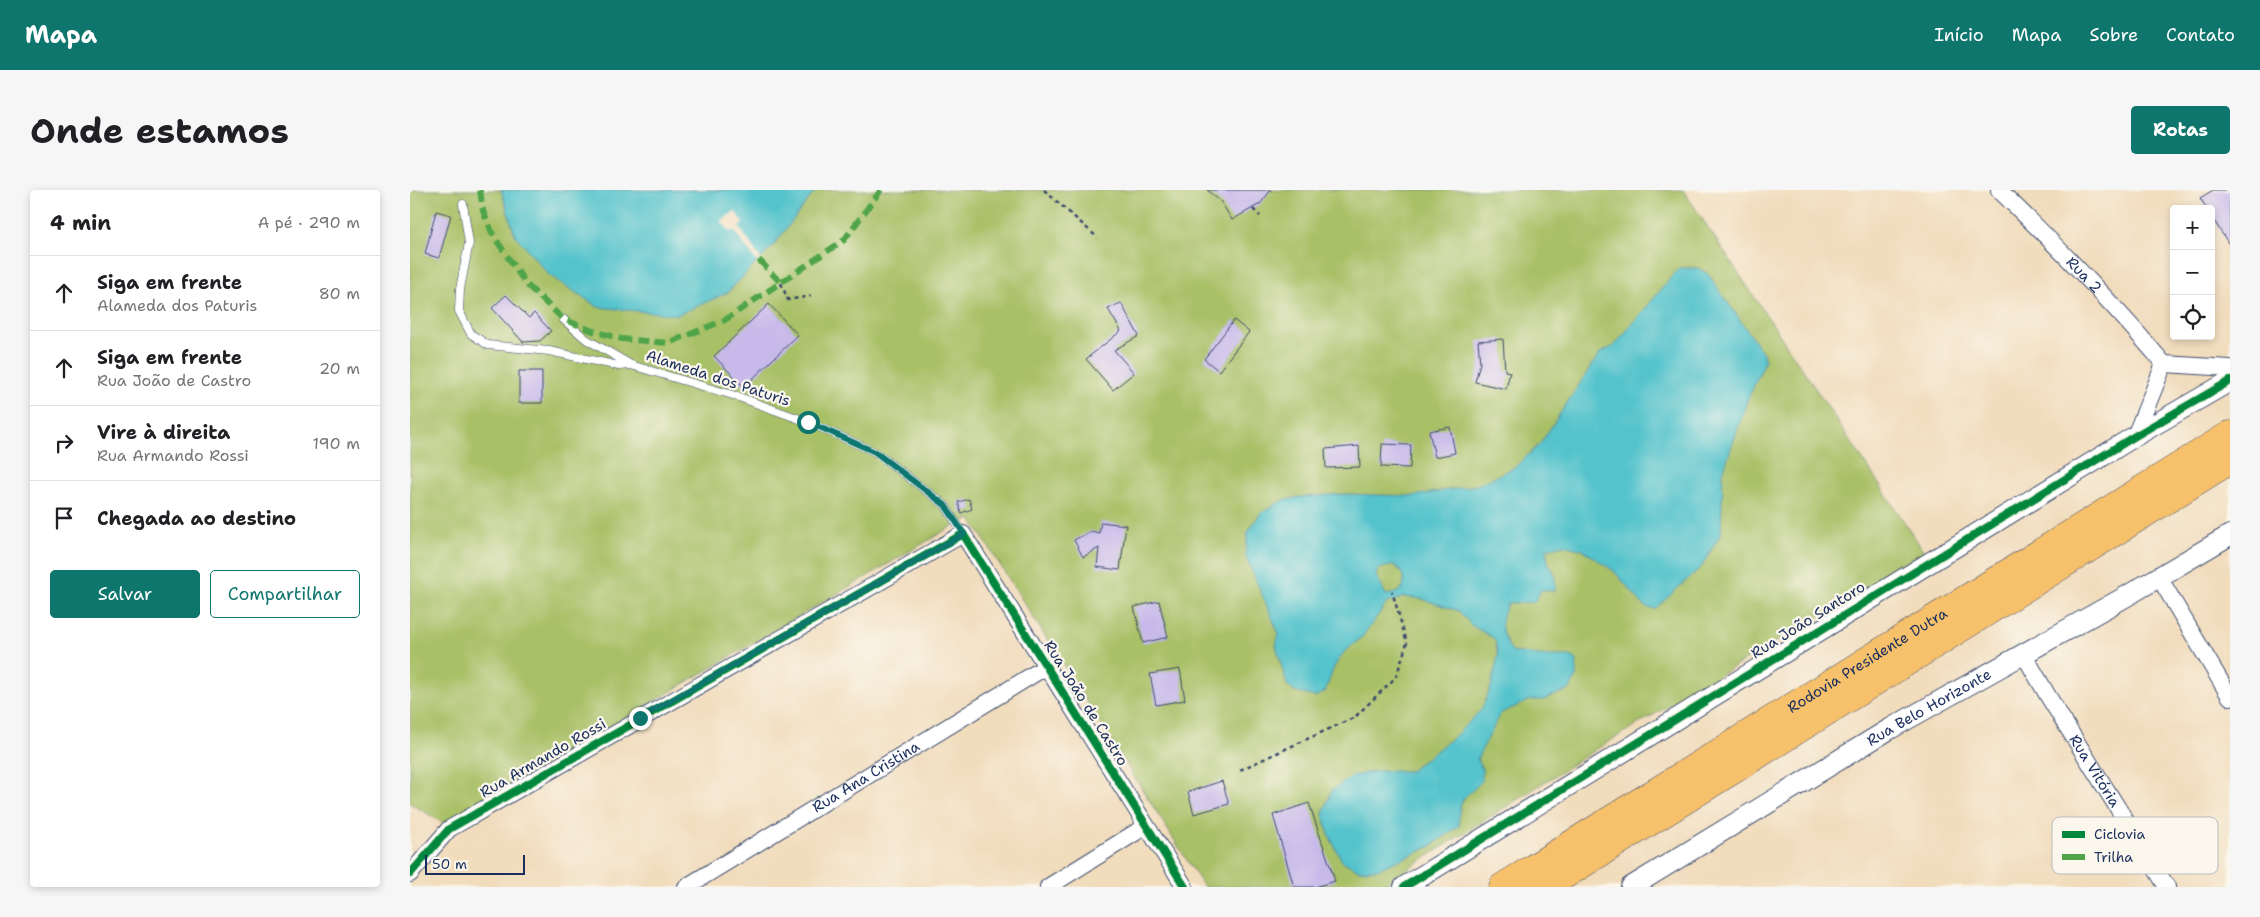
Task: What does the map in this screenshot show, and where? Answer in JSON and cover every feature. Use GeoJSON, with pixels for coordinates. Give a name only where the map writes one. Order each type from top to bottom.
{"type":"FeatureCollection","features":[{"type":"Feature","properties":{"kind":"highway","name":"Rodovia Presidente Dutra"},"geometry":{"type":"LineString","coordinates":[[1503,887],[2230,434]]}},
{"type":"Feature","properties":{"kind":"highway","name":"Rodovia Presidente Dutra"},"geometry":{"type":"LineString","coordinates":[[1545,887],[2230,460]]}},
{"type":"Feature","properties":{"kind":"highway"},"geometry":{"type":"LineString","coordinates":[[2164,501],[2230,481]]}},
{"type":"Feature","properties":{"kind":"street","name":"Rua 2"},"geometry":{"type":"LineString","coordinates":[[2000,190],[2069,258],[2120,312],[2164,364]]}},
{"type":"Feature","properties":{"kind":"street"},"geometry":{"type":"LineString","coordinates":[[2135,436],[2164,364],[2230,368]]}},
{"type":"Feature","properties":{"kind":"street","name":"Rua João Santoro"},"geometry":{"type":"LineString","coordinates":[[1404,887],[2135,436],[2230,381]]}},
{"type":"Feature","properties":{"kind":"street","name":"Rua João de Castro"},"geometry":{"type":"LineString","coordinates":[[964,534],[1185,887]]}},
{"type":"Feature","properties":{"kind":"street","name":"Rua Armando Rossi"},"geometry":{"type":"LineString","coordinates":[[410,874],[449,829],[964,534]]}},
{"type":"Feature","properties":{"kind":"street","name":"Rua Belo Horizonte"},"geometry":{"type":"LineString","coordinates":[[1631,887],[1888,730],[2160,577],[2230,535]]}},
{"type":"Feature","properties":{"kind":"street"},"geometry":{"type":"LineString","coordinates":[[2160,577],[2230,697]]}},
{"type":"Feature","properties":{"kind":"street","name":"Rua Vitória"},"geometry":{"type":"LineString","coordinates":[[2023,653],[2123,817]]}},
{"type":"Feature","properties":{"kind":"street","name":"Rua Ana Cristina"},"geometry":{"type":"LineString","coordinates":[[686,887],[1047,666]]}},
{"type":"Feature","properties":{"kind":"street"},"geometry":{"type":"LineString","coordinates":[[1048,887],[1146,826]]}},
{"type":"Feature","properties":{"kind":"street","name":"Rua Vitória"},"geometry":{"type":"LineString","coordinates":[[2159,874],[2167,887]]}},
{"type":"Feature","properties":{"kind":"lane"},"geometry":{"type":"LineString","coordinates":[[463,204],[469,243],[460,289],[459,311],[471,334],[488,345],[549,351],[620,366],[631,365]]}},
{"type":"Feature","properties":{"kind":"lane","name":"Alameda dos Paturis"},"geometry":{"type":"LineString","coordinates":[[563,319],[586,339],[631,365],[736,396],[808,422],[875,452],[945,505]]}},
{"type":"Feature","properties":{"kind":"lane","name":"Rua João de Castro"},"geometry":{"type":"LineString","coordinates":[[945,505],[964,534]]}},
{"type":"Feature","properties":{"kind":"path"},"geometry":{"type":"LineString","coordinates":[[1044,190],[1098,238]]}},
{"type":"Feature","properties":{"kind":"path"},"geometry":{"type":"LineString","coordinates":[[1253,209],[1260,216]]}},
{"type":"Feature","properties":{"kind":"path"},"geometry":{"type":"LineString","coordinates":[[781,283],[788,300],[811,296]]}},
{"type":"Feature","properties":{"kind":"path"},"geometry":{"type":"LineString","coordinates":[[1240,770],[1355,717],[1396,677],[1406,643],[1392,591]]}},
{"type":"Feature","properties":{"kind":"green space"},"geometry":{"type":"Polygon","coordinates":[[[410,190],[1683,190],[1925,553],[1608,742],[1379,887],[1204,887],[971,519],[958,523],[445,824],[410,803],[410,190]]]}},
{"type":"Feature","properties":{"kind":"water"},"geometry":{"type":"Polygon","coordinates":[[[501,190],[816,190],[773,246],[727,293],[677,315],[598,307],[549,275],[515,235],[501,190]]]}},
{"type":"Feature","properties":{"kind":"water"},"geometry":{"type":"Polygon","coordinates":[[[1679,268],[1698,268],[1708,274],[1763,353],[1765,361],[1747,401],[1723,472],[1721,533],[1702,566],[1655,609],[1645,607],[1614,571],[1583,550],[1564,545],[1546,549],[1548,562],[1555,575],[1555,591],[1541,590],[1534,602],[1508,603],[1503,617],[1502,628],[1512,652],[1548,656],[1570,656],[1577,660],[1576,677],[1570,689],[1543,700],[1531,700],[1501,713],[1477,759],[1482,768],[1482,781],[1463,799],[1460,808],[1459,826],[1430,847],[1378,869],[1359,870],[1342,861],[1329,835],[1323,814],[1332,790],[1353,776],[1376,771],[1410,771],[1455,736],[1481,710],[1491,687],[1498,656],[1495,639],[1471,625],[1459,611],[1422,599],[1404,597],[1387,603],[1362,637],[1344,652],[1334,667],[1325,692],[1315,697],[1298,693],[1287,685],[1276,645],[1279,634],[1245,555],[1248,532],[1260,514],[1281,501],[1300,497],[1343,494],[1413,496],[1477,485],[1515,467],[1540,444],[1600,353],[1614,346],[1679,268]],[[1394,565],[1378,569],[1376,575],[1386,595],[1398,592],[1403,586],[1404,578],[1394,565]]]}},
{"type":"Feature","properties":{"kind":"pier"},"geometry":{"type":"Polygon","coordinates":[[[735,211],[743,223],[739,227],[761,259],[757,262],[734,230],[730,232],[721,221],[735,211]]]}},
{"type":"Feature","properties":{"kind":"building"},"geometry":{"type":"Polygon","coordinates":[[[1207,190],[1271,190],[1260,204],[1232,220],[1221,202],[1207,190]]]}},
{"type":"Feature","properties":{"kind":"building"},"geometry":{"type":"Polygon","coordinates":[[[2213,190],[2230,190],[2230,246],[2215,222],[2215,205],[2204,205],[2200,198],[2213,190]]]}},
{"type":"Feature","properties":{"kind":"building"},"geometry":{"type":"Polygon","coordinates":[[[436,211],[451,215],[439,258],[425,254],[436,211]]]}},
{"type":"Feature","properties":{"kind":"building"},"geometry":{"type":"Polygon","coordinates":[[[506,295],[529,318],[534,313],[551,331],[540,341],[523,342],[492,308],[506,295]]]}},
{"type":"Feature","properties":{"kind":"building"},"geometry":{"type":"Polygon","coordinates":[[[1121,303],[1139,336],[1114,350],[1134,373],[1113,390],[1086,359],[1121,331],[1108,309],[1121,303]]]}},
{"type":"Feature","properties":{"kind":"building"},"geometry":{"type":"Polygon","coordinates":[[[769,304],[798,335],[744,387],[714,356],[769,304]]]}},
{"type":"Feature","properties":{"kind":"building"},"geometry":{"type":"Polygon","coordinates":[[[1234,320],[1249,332],[1219,371],[1204,359],[1234,320]]]}},
{"type":"Feature","properties":{"kind":"building"},"geometry":{"type":"Polygon","coordinates":[[[1503,339],[1505,371],[1510,372],[1506,389],[1475,382],[1480,363],[1478,341],[1503,339]]]}},
{"type":"Feature","properties":{"kind":"building"},"geometry":{"type":"Polygon","coordinates":[[[519,371],[542,371],[542,403],[519,403],[519,371]]]}},
{"type":"Feature","properties":{"kind":"building"},"geometry":{"type":"Polygon","coordinates":[[[1450,427],[1455,453],[1435,457],[1429,431],[1450,427]]]}},
{"type":"Feature","properties":{"kind":"building"},"geometry":{"type":"Polygon","coordinates":[[[1382,444],[1411,445],[1410,468],[1381,467],[1382,444]]]}},
{"type":"Feature","properties":{"kind":"building"},"geometry":{"type":"Polygon","coordinates":[[[1359,446],[1360,467],[1326,468],[1325,449],[1359,446]]]}},
{"type":"Feature","properties":{"kind":"building"},"geometry":{"type":"Polygon","coordinates":[[[969,499],[972,509],[961,513],[958,502],[969,499]]]}},
{"type":"Feature","properties":{"kind":"building"},"geometry":{"type":"Polygon","coordinates":[[[1101,522],[1126,525],[1120,570],[1097,567],[1099,548],[1083,557],[1074,540],[1091,531],[1099,533],[1101,522]]]}},
{"type":"Feature","properties":{"kind":"building"},"geometry":{"type":"Polygon","coordinates":[[[1159,601],[1168,637],[1143,643],[1134,607],[1159,601]]]}},
{"type":"Feature","properties":{"kind":"building"},"geometry":{"type":"Polygon","coordinates":[[[1180,669],[1185,700],[1156,705],[1150,674],[1180,669]]]}},
{"type":"Feature","properties":{"kind":"building"},"geometry":{"type":"Polygon","coordinates":[[[1222,781],[1229,804],[1194,814],[1188,792],[1222,781]]]}},
{"type":"Feature","properties":{"kind":"building"},"geometry":{"type":"Polygon","coordinates":[[[1309,803],[1335,881],[1315,887],[1294,887],[1273,815],[1309,803]]]}},
{"type":"Feature","properties":{"kind":"marked path"},"geometry":{"type":"LineString","coordinates":[[480,190],[483,211],[493,235],[526,284],[563,319],[593,331],[622,339],[668,343],[725,320],[844,240],[881,190]]}},
{"type":"Feature","properties":{"kind":"marked path"},"geometry":{"type":"LineString","coordinates":[[759,260],[781,283]]}},
{"type":"Feature","properties":{"kind":"cycle path"},"geometry":{"type":"LineString","coordinates":[[1404,887],[2135,436],[2230,381]]}},
{"type":"Feature","properties":{"kind":"cycle path"},"geometry":{"type":"LineString","coordinates":[[410,874],[449,829],[963,534],[1185,887]]}},
{"type":"Feature","properties":{"kind":"route"},"geometry":{"type":"LineString","coordinates":[[640,718],[964,534],[945,505],[875,452],[808,422]]}}]}
